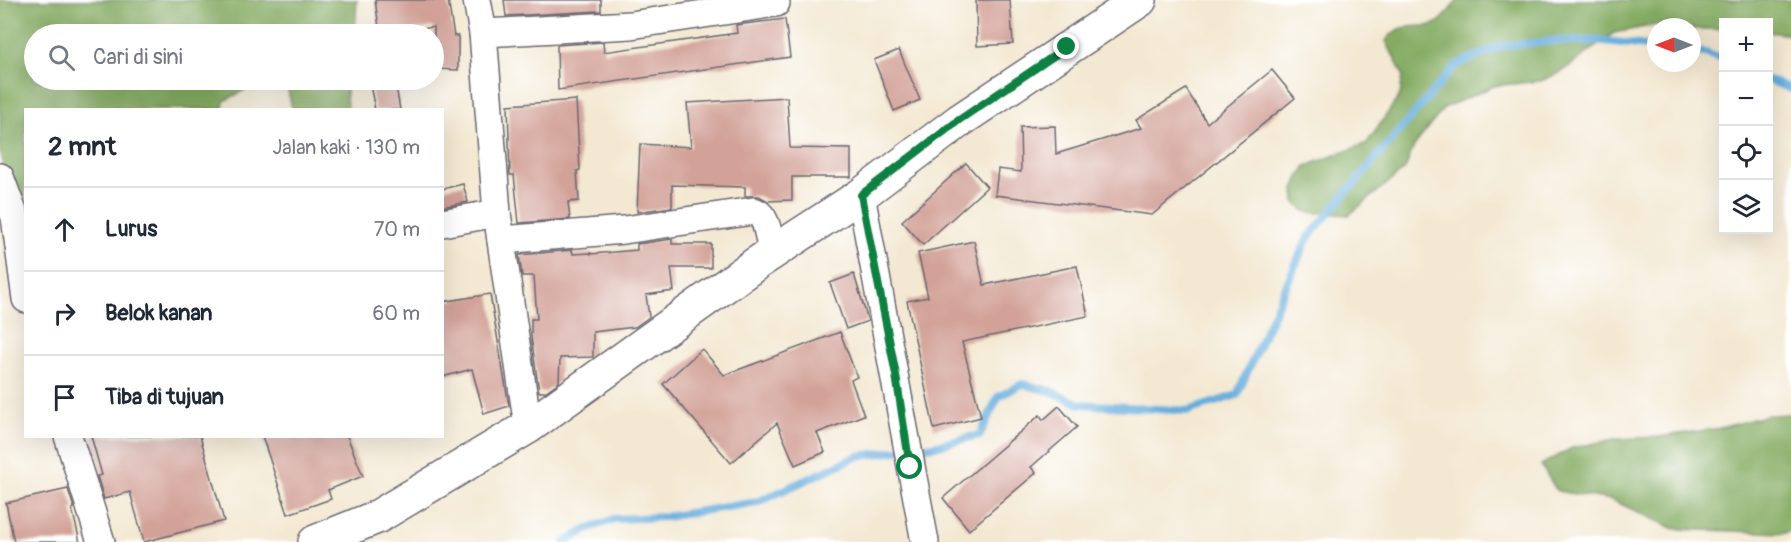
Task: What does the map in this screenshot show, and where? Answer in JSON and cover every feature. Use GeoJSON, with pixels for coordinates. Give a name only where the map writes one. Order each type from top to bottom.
{"type":"FeatureCollection","features":[{"type":"Feature","properties":{"kind":"street"},"geometry":{"type":"LineString","coordinates":[[477,0],[483,33],[497,213],[528,427]]}},
{"type":"Feature","properties":{"kind":"street"},"geometry":{"type":"LineString","coordinates":[[315,542],[377,517],[528,427],[772,254],[861,195],[959,120],[1140,0]]}},
{"type":"Feature","properties":{"kind":"street"},"geometry":{"type":"LineString","coordinates":[[483,33],[631,25],[776,3]]}},
{"type":"Feature","properties":{"kind":"street"},"geometry":{"type":"LineString","coordinates":[[0,177],[15,217],[24,284]]}},
{"type":"Feature","properties":{"kind":"street"},"geometry":{"type":"LineString","coordinates":[[861,195],[925,542]]}},
{"type":"Feature","properties":{"kind":"street"},"geometry":{"type":"LineString","coordinates":[[501,240],[624,230],[753,211],[763,216],[772,254]]}},
{"type":"Feature","properties":{"kind":"street"},"geometry":{"type":"LineString","coordinates":[[444,223],[497,213]]}},
{"type":"Feature","properties":{"kind":"street"},"geometry":{"type":"LineString","coordinates":[[69,438],[101,542]]}},
{"type":"Feature","properties":{"kind":"green space"},"geometry":{"type":"Polygon","coordinates":[[[0,0],[357,0],[356,24],[24,24],[24,90],[245,90],[224,101],[223,108],[24,108],[24,198],[19,200],[5,176],[0,154],[0,0]]]}},
{"type":"Feature","properties":{"kind":"green space"},"geometry":{"type":"Polygon","coordinates":[[[1457,0],[1791,0],[1791,35],[1773,33],[1773,18],[1719,18],[1719,29],[1701,29],[1701,18],[1647,18],[1647,27],[1614,33],[1563,71],[1541,81],[1494,86],[1444,108],[1414,146],[1405,169],[1349,215],[1306,212],[1295,203],[1294,189],[1306,166],[1367,143],[1400,95],[1403,75],[1386,41],[1400,29],[1429,26],[1444,17],[1457,0]]]}},
{"type":"Feature","properties":{"kind":"green space"},"geometry":{"type":"Polygon","coordinates":[[[288,90],[346,90],[347,108],[292,108],[288,90]]]}},
{"type":"Feature","properties":{"kind":"green space"},"geometry":{"type":"Polygon","coordinates":[[[1791,414],[1791,529],[1785,533],[1675,529],[1612,500],[1557,491],[1541,465],[1572,448],[1615,439],[1658,437],[1720,428],[1768,415],[1791,414]]]}},
{"type":"Feature","properties":{"kind":"building"},"geometry":{"type":"Polygon","coordinates":[[[375,0],[448,0],[454,36],[458,36],[458,70],[444,69],[444,24],[379,24],[375,0]]]}},
{"type":"Feature","properties":{"kind":"building"},"geometry":{"type":"Polygon","coordinates":[[[504,0],[601,0],[601,11],[506,16],[504,0]]]}},
{"type":"Feature","properties":{"kind":"building"},"geometry":{"type":"Polygon","coordinates":[[[976,0],[1010,0],[1013,44],[977,46],[976,0]]]}},
{"type":"Feature","properties":{"kind":"building"},"geometry":{"type":"Polygon","coordinates":[[[785,19],[790,57],[558,90],[557,45],[603,42],[604,52],[737,33],[736,25],[785,19]]]}},
{"type":"Feature","properties":{"kind":"building"},"geometry":{"type":"Polygon","coordinates":[[[899,50],[920,100],[894,111],[874,60],[899,50]]]}},
{"type":"Feature","properties":{"kind":"building"},"geometry":{"type":"Polygon","coordinates":[[[1272,70],[1295,98],[1152,215],[995,195],[998,169],[1021,172],[1020,127],[1055,126],[1056,154],[1141,128],[1136,120],[1186,89],[1207,123],[1272,70]]]}},
{"type":"Feature","properties":{"kind":"building"},"geometry":{"type":"Polygon","coordinates":[[[371,90],[397,90],[400,108],[375,108],[371,90]]]}},
{"type":"Feature","properties":{"kind":"building"},"geometry":{"type":"Polygon","coordinates":[[[787,97],[790,148],[851,149],[851,177],[792,177],[792,200],[768,201],[759,196],[745,196],[745,187],[672,185],[672,207],[637,212],[640,144],[691,147],[687,103],[787,97]]]}},
{"type":"Feature","properties":{"kind":"building"},"geometry":{"type":"Polygon","coordinates":[[[576,100],[580,170],[577,171],[579,201],[568,202],[570,219],[519,223],[514,175],[510,175],[508,105],[576,100]]]}},
{"type":"Feature","properties":{"kind":"building"},"geometry":{"type":"Polygon","coordinates":[[[966,163],[987,187],[923,245],[902,221],[966,163]]]}},
{"type":"Feature","properties":{"kind":"building"},"geometry":{"type":"Polygon","coordinates":[[[463,184],[468,202],[444,207],[444,189],[463,184]]]}},
{"type":"Feature","properties":{"kind":"building"},"geometry":{"type":"Polygon","coordinates":[[[672,239],[672,244],[711,244],[711,268],[671,268],[674,291],[646,295],[649,317],[635,327],[593,332],[593,357],[560,358],[559,382],[545,392],[539,392],[531,336],[531,319],[537,319],[534,276],[522,276],[519,255],[572,250],[573,254],[591,254],[637,250],[637,244],[672,239]]]}},
{"type":"Feature","properties":{"kind":"building"},"geometry":{"type":"Polygon","coordinates":[[[974,241],[984,285],[1077,266],[1088,316],[962,342],[981,417],[934,429],[907,301],[928,297],[918,253],[974,241]]]}},
{"type":"Feature","properties":{"kind":"building"},"geometry":{"type":"Polygon","coordinates":[[[854,274],[868,321],[846,329],[830,283],[854,274]]]}},
{"type":"Feature","properties":{"kind":"building"},"geometry":{"type":"Polygon","coordinates":[[[490,294],[509,406],[484,414],[472,369],[444,376],[444,302],[490,294]]]}},
{"type":"Feature","properties":{"kind":"building"},"geometry":{"type":"Polygon","coordinates":[[[840,332],[857,377],[851,380],[864,415],[817,433],[825,452],[795,465],[777,423],[731,463],[663,384],[702,349],[724,375],[840,332]]]}},
{"type":"Feature","properties":{"kind":"building"},"geometry":{"type":"Polygon","coordinates":[[[1059,406],[1077,427],[1031,467],[1036,473],[969,530],[943,498],[1040,415],[1043,420],[1059,406]]]}},
{"type":"Feature","properties":{"kind":"building"},"geometry":{"type":"Polygon","coordinates":[[[92,438],[201,438],[224,521],[144,542],[130,492],[104,499],[97,476],[102,475],[92,438]]]}},
{"type":"Feature","properties":{"kind":"building"},"geometry":{"type":"Polygon","coordinates":[[[263,438],[348,438],[363,476],[328,490],[331,499],[288,514],[263,438]]]}},
{"type":"Feature","properties":{"kind":"building"},"geometry":{"type":"Polygon","coordinates":[[[68,489],[80,542],[14,542],[6,503],[68,489]]]}},
{"type":"Feature","properties":{"kind":"waterway"},"geometry":{"type":"LineString","coordinates":[[565,542],[590,528],[614,519],[665,517],[758,502],[858,456],[934,446],[980,435],[998,397],[1022,384],[1050,391],[1080,404],[1188,411],[1237,395],[1307,239],[1456,65],[1501,46],[1553,41],[1605,41],[1647,46]]}},
{"type":"Feature","properties":{"kind":"waterway"},"geometry":{"type":"LineString","coordinates":[[1701,52],[1719,58]]}},
{"type":"Feature","properties":{"kind":"waterway"},"geometry":{"type":"LineString","coordinates":[[1773,82],[1791,89]]}},
{"type":"Feature","properties":{"kind":"route"},"geometry":{"type":"LineString","coordinates":[[910,467],[896,375],[861,195],[959,120],[1067,47]]}}]}
